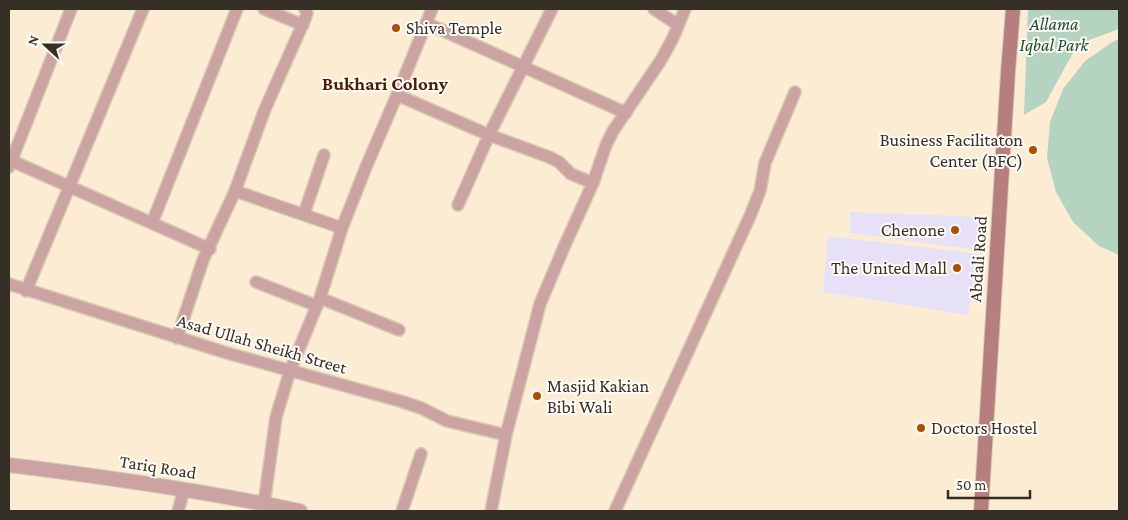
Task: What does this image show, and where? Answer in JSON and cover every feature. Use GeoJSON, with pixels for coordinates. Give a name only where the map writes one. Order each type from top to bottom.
{"type":"FeatureCollection","features":[{"type":"Feature","properties":{"kind":"main road","name":"Abdali Road"},"geometry":{"type":"LineString","coordinates":[[981,511],[1013,9]]}},
{"type":"Feature","properties":{"kind":"street"},"geometry":{"type":"LineString","coordinates":[[71,9],[10,164],[70,187],[210,249]]}},
{"type":"Feature","properties":{"kind":"street"},"geometry":{"type":"LineString","coordinates":[[26,290],[143,9]]}},
{"type":"Feature","properties":{"kind":"street"},"geometry":{"type":"LineString","coordinates":[[152,223],[237,9]]}},
{"type":"Feature","properties":{"kind":"street"},"geometry":{"type":"LineString","coordinates":[[264,9],[303,25]]}},
{"type":"Feature","properties":{"kind":"street"},"geometry":{"type":"LineString","coordinates":[[177,338],[203,260],[210,249],[266,109],[303,25],[307,13],[305,9]]}},
{"type":"Feature","properties":{"kind":"street"},"geometry":{"type":"LineString","coordinates":[[264,504],[276,418],[290,370],[318,302],[342,228],[371,152],[397,95],[432,9]]}},
{"type":"Feature","properties":{"kind":"street"},"geometry":{"type":"LineString","coordinates":[[458,206],[489,135],[552,9]]}},
{"type":"Feature","properties":{"kind":"street"},"geometry":{"type":"LineString","coordinates":[[654,9],[678,25]]}},
{"type":"Feature","properties":{"kind":"street"},"geometry":{"type":"LineString","coordinates":[[490,511],[506,434],[540,304],[593,183],[606,146],[661,60],[685,9]]}},
{"type":"Feature","properties":{"kind":"street"},"geometry":{"type":"LineString","coordinates":[[426,23],[626,113]]}},
{"type":"Feature","properties":{"kind":"street"},"geometry":{"type":"LineString","coordinates":[[615,511],[750,216],[760,190],[765,163],[795,92]]}},
{"type":"Feature","properties":{"kind":"street"},"geometry":{"type":"LineString","coordinates":[[397,95],[489,135],[549,157],[559,162],[571,174],[593,183]]}},
{"type":"Feature","properties":{"kind":"street"},"geometry":{"type":"LineString","coordinates":[[304,214],[324,155]]}},
{"type":"Feature","properties":{"kind":"street"},"geometry":{"type":"LineString","coordinates":[[234,191],[342,228]]}},
{"type":"Feature","properties":{"kind":"street"},"geometry":{"type":"LineString","coordinates":[[256,282],[399,330]]}},
{"type":"Feature","properties":{"kind":"street","name":"Asad Ullah Sheikh Street"},"geometry":{"type":"LineString","coordinates":[[9,284],[177,338],[400,400],[447,421],[506,434]]}},
{"type":"Feature","properties":{"kind":"street"},"geometry":{"type":"LineString","coordinates":[[402,511],[421,454]]}},
{"type":"Feature","properties":{"kind":"street","name":"Tariq Road"},"geometry":{"type":"LineString","coordinates":[[9,465],[101,476],[184,490],[243,505],[264,504],[300,511]]}},
{"type":"Feature","properties":{"kind":"street"},"geometry":{"type":"LineString","coordinates":[[178,511],[184,490]]}},
{"type":"Feature","properties":{"kind":"shaded area"},"geometry":{"type":"Polygon","coordinates":[[[850,212],[985,217],[977,250],[850,233],[850,212]]]}},
{"type":"Feature","properties":{"kind":"shaded area"},"geometry":{"type":"Polygon","coordinates":[[[828,236],[979,254],[968,315],[823,292],[828,236]]]}},
{"type":"Feature","properties":{"kind":"green space","name":"Allama Iqbal Park"},"geometry":{"type":"Polygon","coordinates":[[[1028,9],[1119,9],[1119,29],[1081,43],[1074,51],[1046,102],[1024,115],[1028,9]]]}},
{"type":"Feature","properties":{"kind":"green space"},"geometry":{"type":"Polygon","coordinates":[[[1119,39],[1119,255],[1099,246],[1073,222],[1056,192],[1047,158],[1050,122],[1063,89],[1085,61],[1119,39]]]}},
{"type":"Feature","properties":{"kind":"place","name":"Shiva Temple"},"geometry":{"type":"Point","coordinates":[396,28]}},
{"type":"Feature","properties":{"kind":"place","name":"Business Facilitaton Center (BFC)"},"geometry":{"type":"Point","coordinates":[1033,150]}},
{"type":"Feature","properties":{"kind":"place","name":"Chenone"},"geometry":{"type":"Point","coordinates":[955,230]}},
{"type":"Feature","properties":{"kind":"place","name":"The United Mall"},"geometry":{"type":"Point","coordinates":[957,268]}},
{"type":"Feature","properties":{"kind":"place","name":"Masjid Kakian Bibi Wali"},"geometry":{"type":"Point","coordinates":[537,396]}},
{"type":"Feature","properties":{"kind":"place","name":"Doctors Hostel"},"geometry":{"type":"Point","coordinates":[921,428]}},
{"type":"Feature","properties":{"kind":"district","name":"Bukhari Colony"},"geometry":{"type":"Point","coordinates":[385,83]}}]}
